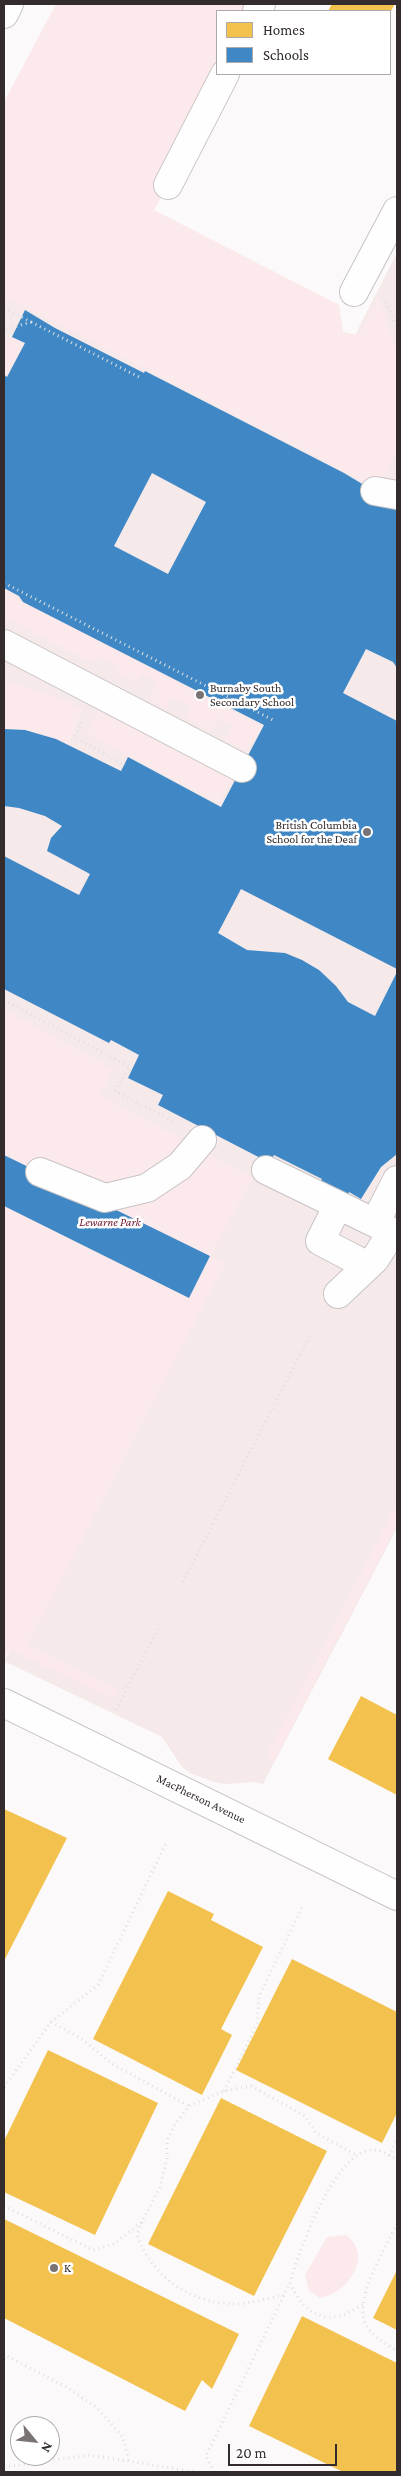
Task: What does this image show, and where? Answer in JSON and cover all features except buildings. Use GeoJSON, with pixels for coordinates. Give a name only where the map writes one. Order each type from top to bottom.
{"type":"FeatureCollection","features":[{"type":"Feature","properties":{"kind":"street"},"geometry":{"type":"LineString","coordinates":[[4,14],[9,4]]}},
{"type":"Feature","properties":{"kind":"street"},"geometry":{"type":"LineString","coordinates":[[168,185],[224,75]]}},
{"type":"Feature","properties":{"kind":"street"},"geometry":{"type":"LineString","coordinates":[[354,292],[397,211]]}},
{"type":"Feature","properties":{"kind":"street"},"geometry":{"type":"LineString","coordinates":[[4,644],[242,768]]}},
{"type":"Feature","properties":{"kind":"street"},"geometry":{"type":"LineString","coordinates":[[40,1172],[105,1198],[147,1188],[180,1166],[202,1140]]}},
{"type":"Feature","properties":{"kind":"street"},"geometry":{"type":"LineString","coordinates":[[266,1170],[346,1203],[392,1232],[376,1259],[338,1294]]}},
{"type":"Feature","properties":{"kind":"street"},"geometry":{"type":"LineString","coordinates":[[375,1223],[397,1180]]}},
{"type":"Feature","properties":{"kind":"street"},"geometry":{"type":"LineString","coordinates":[[346,1203],[320,1240],[368,1266]]}},
{"type":"Feature","properties":{"kind":"street","name":"MacPherson Avenue"},"geometry":{"type":"LineString","coordinates":[[4,1703],[397,1896]]}},
{"type":"Feature","properties":{"kind":"path"},"geometry":{"type":"LineString","coordinates":[[4,308],[141,378]]}},
{"type":"Feature","properties":{"kind":"path"},"geometry":{"type":"LineString","coordinates":[[390,312],[397,328]]}},
{"type":"Feature","properties":{"kind":"path"},"geometry":{"type":"LineString","coordinates":[[4,330],[31,322]]}},
{"type":"Feature","properties":{"kind":"path"},"geometry":{"type":"LineString","coordinates":[[4,583],[275,721]]}},
{"type":"Feature","properties":{"kind":"path"},"geometry":{"type":"LineString","coordinates":[[99,693],[74,737],[124,765]]}},
{"type":"Feature","properties":{"kind":"path"},"geometry":{"type":"LineString","coordinates":[[4,1000],[130,1067],[115,1091],[180,1125]]}},
{"type":"Feature","properties":{"kind":"path"},"geometry":{"type":"LineString","coordinates":[[183,1582],[309,1337]]}},
{"type":"Feature","properties":{"kind":"path"},"geometry":{"type":"LineString","coordinates":[[116,1710],[160,1625]]}},
{"type":"Feature","properties":{"kind":"path"},"geometry":{"type":"LineString","coordinates":[[4,2088],[51,2022],[98,1985],[168,1841]]}},
{"type":"Feature","properties":{"kind":"path"},"geometry":{"type":"LineString","coordinates":[[224,2091],[257,2024],[258,1996],[302,1907]]}},
{"type":"Feature","properties":{"kind":"path"},"geometry":{"type":"LineString","coordinates":[[51,2022],[79,2037],[114,2065],[189,2106]]}},
{"type":"Feature","properties":{"kind":"path"},"geometry":{"type":"LineString","coordinates":[[284,2295],[236,2304],[211,2301],[186,2292],[163,2278],[144,2254],[137,2235],[160,2187],[167,2158],[167,2141],[175,2124],[189,2106],[224,2091],[251,2086],[305,2116],[316,2133],[356,2155]]}},
{"type":"Feature","properties":{"kind":"path"},"geometry":{"type":"LineString","coordinates":[[389,2156],[397,2139]]}},
{"type":"Feature","properties":{"kind":"path"},"geometry":{"type":"LineString","coordinates":[[214,2472],[206,2456],[290,2283],[298,2253],[337,2175],[356,2155],[376,2150],[397,2159]]}},
{"type":"Feature","properties":{"kind":"path"},"geometry":{"type":"LineString","coordinates":[[4,2206],[93,2250],[114,2244],[142,2222]]}},
{"type":"Feature","properties":{"kind":"path"},"geometry":{"type":"LineString","coordinates":[[397,2224],[372,2273],[363,2304],[366,2324],[382,2342],[397,2351]]}},
{"type":"Feature","properties":{"kind":"path"},"geometry":{"type":"LineString","coordinates":[[290,2283],[297,2298],[307,2311],[326,2318],[350,2313],[363,2304]]}},
{"type":"Feature","properties":{"kind":"path"},"geometry":{"type":"LineString","coordinates":[[4,2359],[6,2356],[68,2388],[97,2408],[123,2437],[129,2461]]}},
{"type":"Feature","properties":{"kind":"path"},"geometry":{"type":"LineString","coordinates":[[4,2467],[90,2455],[196,2472]]}},
{"type":"Feature","properties":{"kind":"shaded area","name":"Burnaby South Secondary School"},"geometry":{"type":"Polygon","coordinates":[[[397,253],[397,1528],[263,1784],[254,1782],[226,1784],[213,1782],[190,1773],[182,1767],[162,1737],[4,1661],[224,1229],[4,1048],[4,263],[352,341],[397,253]]]}},
{"type":"Feature","properties":{"kind":"green space"},"geometry":{"type":"Polygon","coordinates":[[[56,4],[261,4],[258,10],[216,10],[217,75],[168,185],[154,210],[339,305],[343,332],[358,335],[379,296],[397,351],[397,455],[379,486],[375,487],[4,297],[4,102],[56,4]]]}},
{"type":"Feature","properties":{"kind":"green space"},"geometry":{"type":"Polygon","coordinates":[[[27,336],[7,377],[4,375],[4,340],[27,336]]]}},
{"type":"Feature","properties":{"kind":"green space"},"geometry":{"type":"Polygon","coordinates":[[[4,591],[262,726],[248,752],[224,740],[231,725],[218,719],[211,732],[185,718],[190,707],[172,698],[166,709],[149,699],[157,683],[142,675],[137,683],[117,673],[120,667],[99,656],[94,664],[4,617],[4,591]]]}},
{"type":"Feature","properties":{"kind":"green space"},"geometry":{"type":"Polygon","coordinates":[[[4,682],[44,692],[82,709],[69,745],[37,734],[4,729],[4,682]]]}},
{"type":"Feature","properties":{"kind":"green space"},"geometry":{"type":"Polygon","coordinates":[[[98,711],[232,779],[219,803],[86,734],[98,711]]]}},
{"type":"Feature","properties":{"kind":"green space","name":"Lewarne Park"},"geometry":{"type":"Polygon","coordinates":[[[4,1009],[114,1069],[100,1095],[253,1178],[210,1256],[225,1264],[28,1644],[118,1689],[113,1699],[9,1649],[4,1659],[4,1009]]]}},
{"type":"Feature","properties":{"kind":"green space"},"geometry":{"type":"Polygon","coordinates":[[[397,1503],[397,1525],[274,1761],[266,1756],[397,1503]]]}},
{"type":"Feature","properties":{"kind":"green space"},"geometry":{"type":"Polygon","coordinates":[[[346,2235],[354,2244],[358,2253],[354,2272],[340,2289],[320,2298],[309,2291],[305,2275],[327,2237],[346,2235]]]}},
{"type":"Feature","properties":{"kind":"place","name":"Burnaby South Secondary School"},"geometry":{"type":"Point","coordinates":[200,695]}},
{"type":"Feature","properties":{"kind":"place","name":"British Columbia School for the Deaf"},"geometry":{"type":"Point","coordinates":[367,832]}},
{"type":"Feature","properties":{"kind":"place","name":"K"},"geometry":{"type":"Point","coordinates":[54,2268]}}]}
